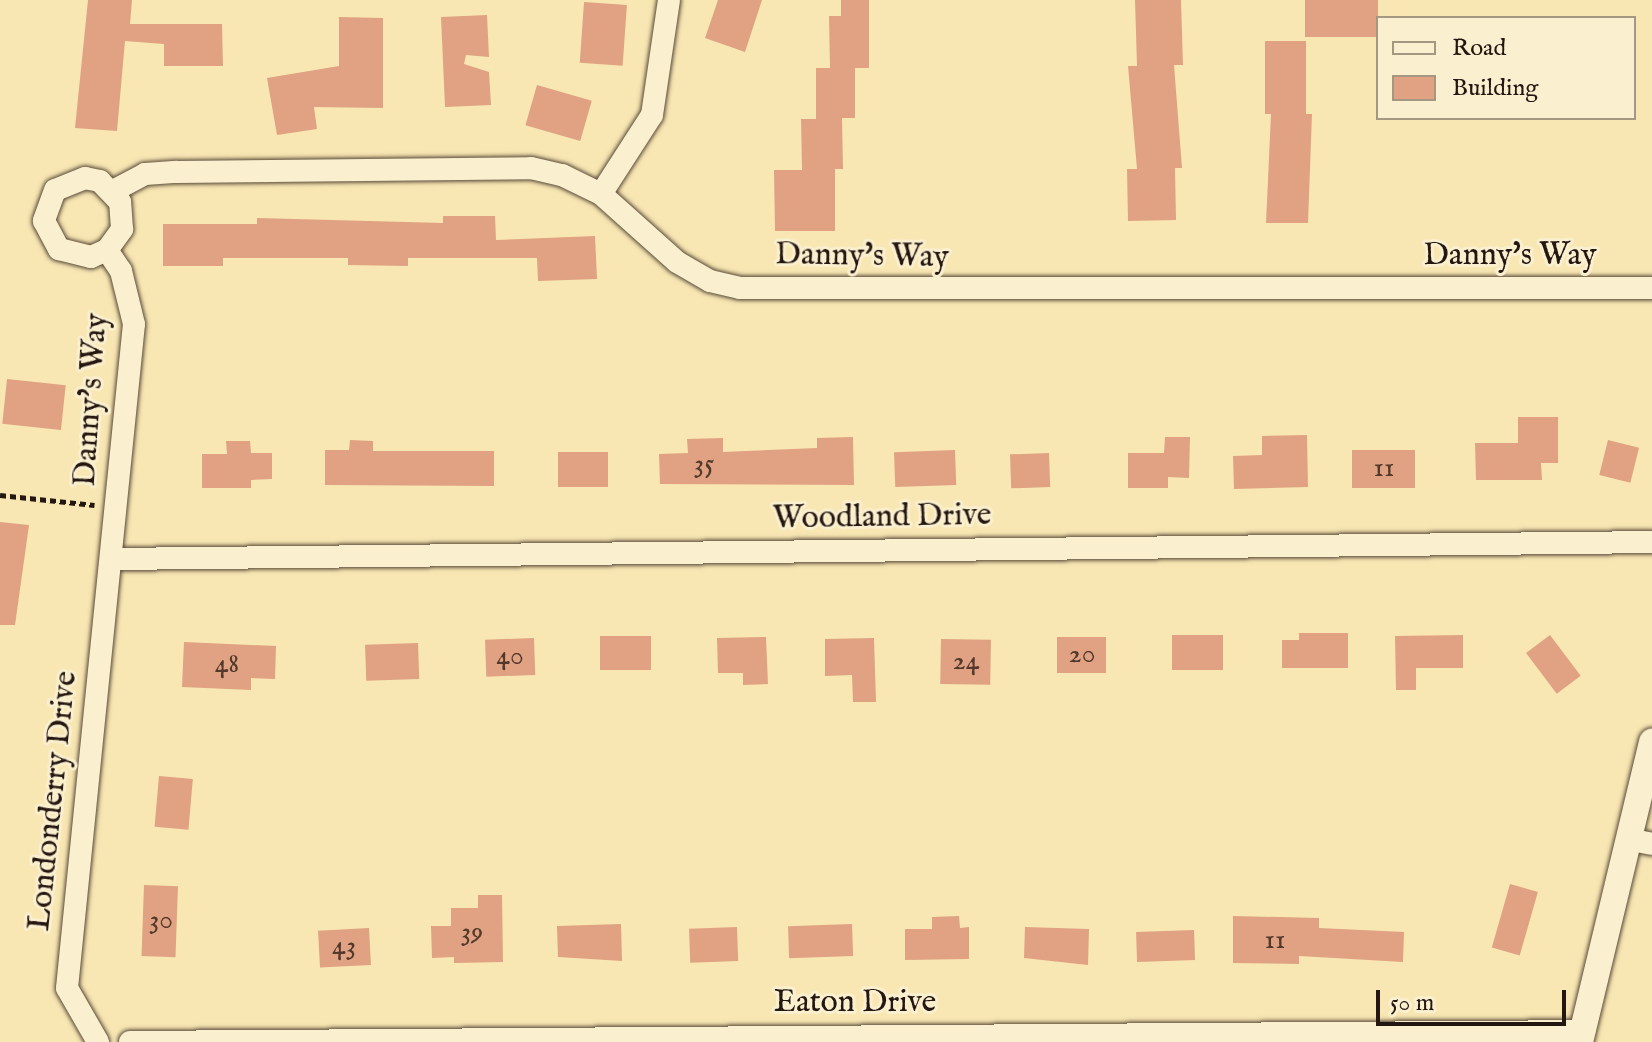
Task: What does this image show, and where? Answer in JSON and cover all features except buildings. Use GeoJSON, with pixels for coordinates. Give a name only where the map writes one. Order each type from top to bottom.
{"type":"FeatureCollection","features":[{"type":"Feature","properties":{"kind":"street"},"geometry":{"type":"LineString","coordinates":[[601,194],[652,115],[669,0]]}},
{"type":"Feature","properties":{"kind":"street","name":"Danny's Way"},"geometry":{"type":"LineString","coordinates":[[113,191],[145,174],[531,168],[562,175],[601,194],[677,262],[710,281],[740,288],[1652,288]]}},
{"type":"Feature","properties":{"kind":"street"},"geometry":{"type":"LineString","coordinates":[[69,181],[100,181],[113,191],[124,216],[116,241],[107,250],[74,257],[59,249],[44,221],[46,204],[69,181]]}},
{"type":"Feature","properties":{"kind":"street","name":"Danny's Way"},"geometry":{"type":"LineString","coordinates":[[107,250],[121,271],[134,324],[112,559]]}},
{"type":"Feature","properties":{"kind":"street","name":"Woodland Drive"},"geometry":{"type":"LineString","coordinates":[[112,559],[1652,542]]}},
{"type":"Feature","properties":{"kind":"street","name":"Londonderry Drive"},"geometry":{"type":"LineString","coordinates":[[98,1042],[67,988],[112,559]]}},
{"type":"Feature","properties":{"kind":"street"},"geometry":{"type":"LineString","coordinates":[[1581,1037],[1642,842],[1652,742]]}},
{"type":"Feature","properties":{"kind":"street","name":"Eaton Drive"},"geometry":{"type":"LineString","coordinates":[[130,1042],[1581,1037]]}},
{"type":"Feature","properties":{"kind":"path"},"geometry":{"type":"LineString","coordinates":[[0,495],[117,507]]}}]}
